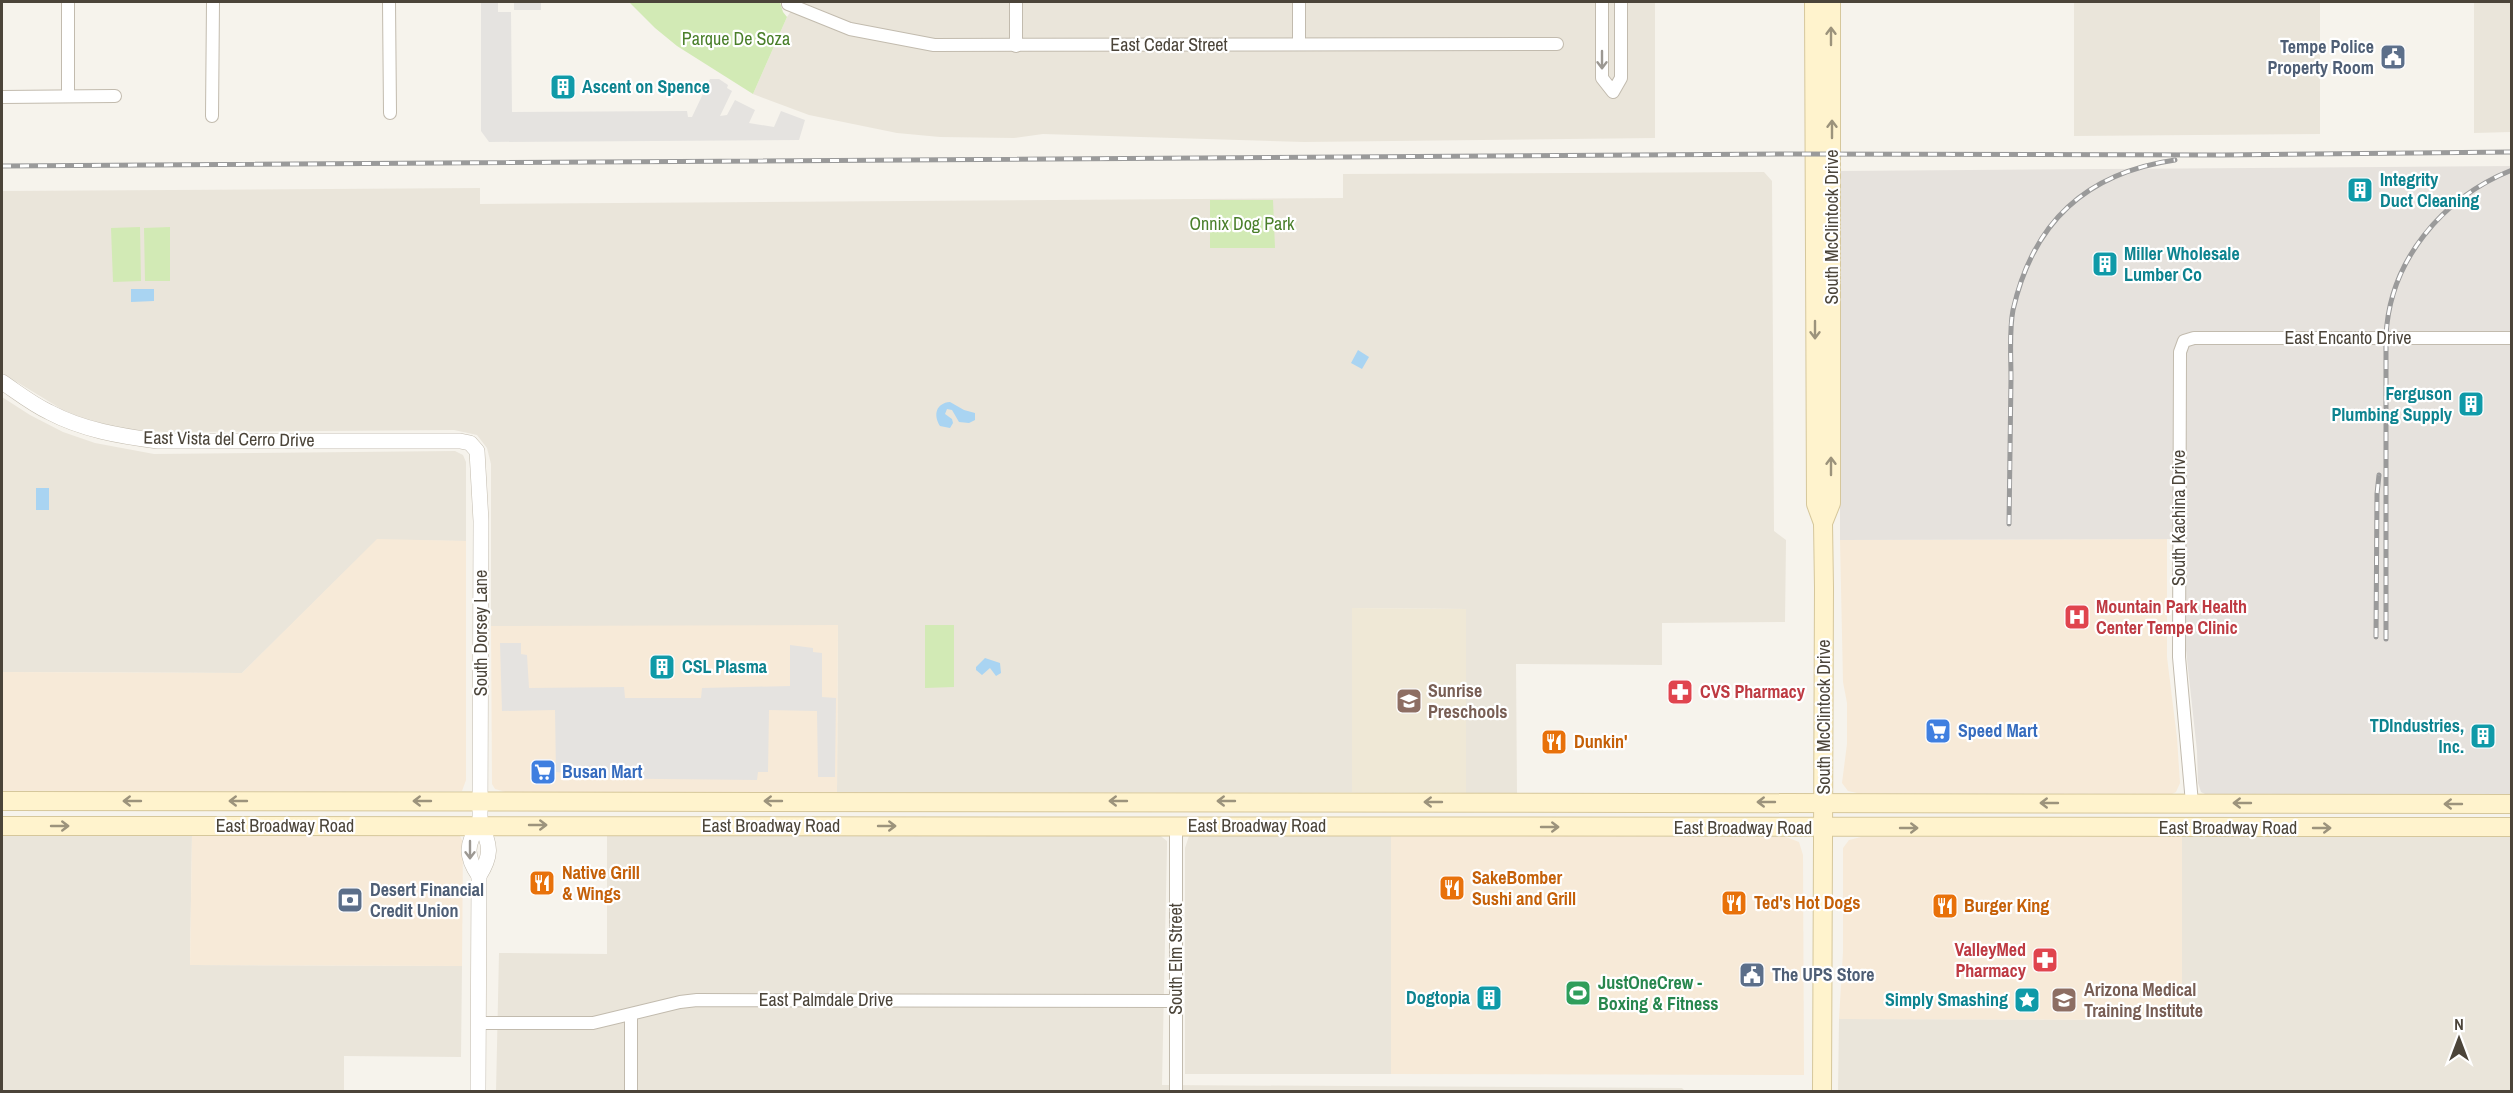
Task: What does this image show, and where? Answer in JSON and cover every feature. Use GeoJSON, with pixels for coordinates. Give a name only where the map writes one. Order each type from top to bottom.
{"type":"FeatureCollection","features":[{"type":"Feature","properties":{"kind":"main road","name":"South McClintock Drive"},"geometry":{"type":"LineString","coordinates":[[1814,2],[1816,504],[1823,523],[1822,1092]]}},
{"type":"Feature","properties":{"kind":"main road","name":"South McClintock Drive"},"geometry":{"type":"LineString","coordinates":[[1823,523],[1831,503],[1831,2]]}},
{"type":"Feature","properties":{"kind":"main road","name":"East Broadway Road"},"geometry":{"type":"LineString","coordinates":[[2,801],[2511,804]]}},
{"type":"Feature","properties":{"kind":"main road"},"geometry":{"type":"LineString","coordinates":[[190,801],[190,826]]}},
{"type":"Feature","properties":{"kind":"main road"},"geometry":{"type":"LineString","coordinates":[[829,826],[832,801]]}},
{"type":"Feature","properties":{"kind":"main road"},"geometry":{"type":"LineString","coordinates":[[1176,801],[1176,826]]}},
{"type":"Feature","properties":{"kind":"main road"},"geometry":{"type":"LineString","coordinates":[[1492,802],[1492,827]]}},
{"type":"Feature","properties":{"kind":"main road"},"geometry":{"type":"LineString","coordinates":[[2075,828],[2078,819],[2083,816],[2100,814],[2122,803]]}},
{"type":"Feature","properties":{"kind":"main road"},"geometry":{"type":"LineString","coordinates":[[2192,803],[2200,828]]}},
{"type":"Feature","properties":{"kind":"main road","name":"East Broadway Road"},"geometry":{"type":"LineString","coordinates":[[2,826],[2511,827]]}},
{"type":"Feature","properties":{"kind":"street"},"geometry":{"type":"LineString","coordinates":[[68,2],[68,96]]}},
{"type":"Feature","properties":{"kind":"street"},"geometry":{"type":"LineString","coordinates":[[212,116],[213,2]]}},
{"type":"Feature","properties":{"kind":"street"},"geometry":{"type":"LineString","coordinates":[[389,2],[390,113]]}},
{"type":"Feature","properties":{"kind":"street"},"geometry":{"type":"LineString","coordinates":[[1016,2],[1016,46]]}},
{"type":"Feature","properties":{"kind":"street"},"geometry":{"type":"LineString","coordinates":[[1299,2],[1299,44]]}},
{"type":"Feature","properties":{"kind":"street"},"geometry":{"type":"LineString","coordinates":[[1602,2],[1602,78],[1612,93],[1621,78],[1621,2]]}},
{"type":"Feature","properties":{"kind":"street","name":"East Cedar Street"},"geometry":{"type":"LineString","coordinates":[[789,3],[850,29],[908,41],[964,47],[1557,44]]}},
{"type":"Feature","properties":{"kind":"street"},"geometry":{"type":"LineString","coordinates":[[2,97],[115,96]]}},
{"type":"Feature","properties":{"kind":"street","name":"East Encanto Drive"},"geometry":{"type":"LineString","coordinates":[[2184,341],[2194,338],[2511,338]]}},
{"type":"Feature","properties":{"kind":"street","name":"South Kachina Drive"},"geometry":{"type":"LineString","coordinates":[[2184,341],[2180,369],[2179,657],[2192,803]]}},
{"type":"Feature","properties":{"kind":"street","name":"East Vista del Cerro Drive"},"geometry":{"type":"LineString","coordinates":[[2,382],[46,411],[63,419],[128,437],[158,441],[460,441],[470,443]]}},
{"type":"Feature","properties":{"kind":"street","name":"South Dorsey Lane"},"geometry":{"type":"LineString","coordinates":[[470,443],[477,451],[480,494],[480,825],[488,838],[488,862],[479,876],[478,1092]]}},
{"type":"Feature","properties":{"kind":"street","name":"South Elm Street"},"geometry":{"type":"LineString","coordinates":[[1176,826],[1176,1092]]}},
{"type":"Feature","properties":{"kind":"street","name":"East Palmdale Drive"},"geometry":{"type":"LineString","coordinates":[[478,1023],[593,1023],[697,1000],[1176,1001]]}},
{"type":"Feature","properties":{"kind":"street"},"geometry":{"type":"LineString","coordinates":[[631,1015],[631,1092]]}},
{"type":"Feature","properties":{"kind":"shaded area"},"geometry":{"type":"Polygon","coordinates":[[[481,2],[498,2],[498,12],[511,12],[512,112],[687,111],[688,117],[692,117],[710,79],[719,79],[732,91],[720,116],[727,115],[735,100],[755,110],[749,123],[774,127],[781,111],[805,120],[799,140],[489,142],[481,131],[481,2]]]}},
{"type":"Feature","properties":{"kind":"shaded area"},"geometry":{"type":"Polygon","coordinates":[[[514,2],[541,2],[541,10],[514,10],[514,2]]]}},
{"type":"Feature","properties":{"kind":"shaded area"},"geometry":{"type":"Polygon","coordinates":[[[797,2],[1655,2],[1655,138],[1304,142],[1043,134],[1014,138],[940,137],[897,133],[809,115],[753,94],[787,17],[797,2]]]}},
{"type":"Feature","properties":{"kind":"shaded area"},"geometry":{"type":"Polygon","coordinates":[[[2074,2],[2320,2],[2320,134],[2074,136],[2074,2]]]}},
{"type":"Feature","properties":{"kind":"shaded area"},"geometry":{"type":"Polygon","coordinates":[[[2474,2],[2511,2],[2511,132],[2474,133],[2474,2]]]}},
{"type":"Feature","properties":{"kind":"shaded area"},"geometry":{"type":"Polygon","coordinates":[[[2511,166],[2511,795],[2207,795],[2201,792],[2198,783],[2197,751],[2186,650],[2185,539],[1840,540],[1840,171],[2511,166]]]}},
{"type":"Feature","properties":{"kind":"shaded area"},"geometry":{"type":"Polygon","coordinates":[[[1764,172],[1772,181],[1774,531],[1786,540],[1785,622],[1662,623],[1662,665],[1516,664],[1517,794],[1466,793],[1466,609],[1353,608],[1352,792],[837,792],[838,626],[491,626],[491,464],[487,448],[477,435],[454,430],[167,432],[125,429],[85,419],[63,410],[2,373],[2,191],[480,188],[480,204],[1343,198],[1343,174],[1764,172]]]}},
{"type":"Feature","properties":{"kind":"shaded area"},"geometry":{"type":"Polygon","coordinates":[[[2,397],[63,432],[95,443],[154,454],[455,451],[463,455],[466,462],[466,541],[377,540],[242,673],[2,672],[2,397]]]}},
{"type":"Feature","properties":{"kind":"shaded area"},"geometry":{"type":"Polygon","coordinates":[[[377,539],[466,541],[466,780],[462,791],[2,792],[2,672],[242,673],[377,539]]]}},
{"type":"Feature","properties":{"kind":"shaded area"},"geometry":{"type":"Polygon","coordinates":[[[2167,539],[2167,657],[2180,783],[2176,792],[2172,794],[1857,793],[1848,791],[1842,783],[1847,744],[1847,703],[1843,682],[1840,540],[2167,539]]]}},
{"type":"Feature","properties":{"kind":"shaded area","name":"Sunrise Preschools"},"geometry":{"type":"Polygon","coordinates":[[[1352,608],[1466,609],[1466,793],[1352,792],[1352,608]]]}},
{"type":"Feature","properties":{"kind":"shaded area"},"geometry":{"type":"Polygon","coordinates":[[[838,625],[837,792],[509,793],[495,789],[492,784],[491,626],[838,625]]]}},
{"type":"Feature","properties":{"kind":"shaded area"},"geometry":{"type":"Polygon","coordinates":[[[500,643],[521,643],[521,654],[527,655],[529,688],[624,687],[625,698],[701,698],[702,688],[790,686],[790,645],[813,648],[813,652],[822,653],[822,697],[836,698],[835,777],[818,777],[817,711],[769,710],[768,772],[758,772],[757,780],[565,778],[565,773],[556,772],[555,710],[502,711],[500,643]]]}},
{"type":"Feature","properties":{"kind":"shaded area"},"geometry":{"type":"Polygon","coordinates":[[[454,833],[460,836],[463,842],[462,966],[190,965],[192,834],[454,833]]]}},
{"type":"Feature","properties":{"kind":"shaded area"},"geometry":{"type":"Polygon","coordinates":[[[2,834],[192,834],[190,965],[462,966],[461,1057],[344,1056],[344,1091],[2,1092],[2,834]]]}},
{"type":"Feature","properties":{"kind":"shaded area"},"geometry":{"type":"Polygon","coordinates":[[[607,834],[1158,834],[1167,841],[1162,1085],[1682,1088],[1685,1091],[496,1092],[499,953],[607,954],[607,834]]]}},
{"type":"Feature","properties":{"kind":"shaded area"},"geometry":{"type":"Polygon","coordinates":[[[1194,834],[1391,835],[1391,1074],[1185,1074],[1185,848],[1189,836],[1194,834]]]}},
{"type":"Feature","properties":{"kind":"shaded area"},"geometry":{"type":"Polygon","coordinates":[[[1391,835],[1786,837],[1799,842],[1803,855],[1804,1075],[1391,1074],[1391,835]]]}},
{"type":"Feature","properties":{"kind":"shaded area"},"geometry":{"type":"Polygon","coordinates":[[[2182,836],[2511,836],[2511,1091],[1838,1092],[1839,1019],[2182,1020],[2182,836]]]}},
{"type":"Feature","properties":{"kind":"shaded area"},"geometry":{"type":"Polygon","coordinates":[[[2182,836],[2182,1020],[1839,1019],[1843,952],[1843,848],[1849,840],[1861,837],[2182,836]]]}},
{"type":"Feature","properties":{"kind":"green space","name":"Parque De Soza"},"geometry":{"type":"Polygon","coordinates":[[[629,2],[780,2],[787,17],[753,94],[677,46],[629,2]]]}},
{"type":"Feature","properties":{"kind":"green space","name":"Onnix Dog Park"},"geometry":{"type":"Polygon","coordinates":[[[1210,200],[1273,200],[1275,248],[1210,248],[1210,200]]]}},
{"type":"Feature","properties":{"kind":"green space"},"geometry":{"type":"Polygon","coordinates":[[[140,227],[141,281],[113,282],[111,228],[140,227]]]}},
{"type":"Feature","properties":{"kind":"green space"},"geometry":{"type":"Polygon","coordinates":[[[170,227],[170,281],[145,281],[144,228],[170,227]]]}},
{"type":"Feature","properties":{"kind":"green space"},"geometry":{"type":"Polygon","coordinates":[[[925,625],[954,625],[954,687],[925,688],[925,625]]]}},
{"type":"Feature","properties":{"kind":"water"},"geometry":{"type":"Polygon","coordinates":[[[131,289],[154,289],[154,301],[131,302],[131,289]]]}},
{"type":"Feature","properties":{"kind":"water"},"geometry":{"type":"Polygon","coordinates":[[[1358,350],[1369,357],[1362,369],[1351,363],[1358,350]]]}},
{"type":"Feature","properties":{"kind":"water"},"geometry":{"type":"Polygon","coordinates":[[[950,402],[975,413],[975,420],[969,423],[959,422],[952,410],[947,409],[945,414],[952,419],[953,423],[950,428],[940,426],[937,410],[950,402]]]}},
{"type":"Feature","properties":{"kind":"water"},"geometry":{"type":"Polygon","coordinates":[[[36,488],[49,488],[49,510],[36,510],[36,488]]]}},
{"type":"Feature","properties":{"kind":"water"},"geometry":{"type":"Polygon","coordinates":[[[985,658],[1000,663],[1001,673],[996,676],[990,668],[982,675],[976,670],[985,658]]]}},
{"type":"Feature","properties":{"kind":"railway"},"geometry":{"type":"LineString","coordinates":[[2,166],[1790,154],[2222,155],[2512,152]]}},
{"type":"Feature","properties":{"kind":"railway"},"geometry":{"type":"LineString","coordinates":[[2009,524],[2012,318],[2022,279],[2034,251],[2050,227],[2068,207],[2090,190],[2115,177],[2143,167],[2175,160]]}},
{"type":"Feature","properties":{"kind":"railway"},"geometry":{"type":"LineString","coordinates":[[2386,639],[2386,337],[2389,309],[2397,283],[2424,235],[2463,197],[2512,170]]}},
{"type":"Feature","properties":{"kind":"railway"},"geometry":{"type":"LineString","coordinates":[[2376,637],[2379,475]]}},
{"type":"Feature","properties":{"kind":"place","name":"Tempe Police Property Room"},"geometry":{"type":"Point","coordinates":[2393,57]}},
{"type":"Feature","properties":{"kind":"place","name":"Ascent on Spence"},"geometry":{"type":"Point","coordinates":[563,87]}},
{"type":"Feature","properties":{"kind":"place","name":"Integrity Duct Cleaning"},"geometry":{"type":"Point","coordinates":[2360,190]}},
{"type":"Feature","properties":{"kind":"place","name":"Miller Wholesale Lumber Co"},"geometry":{"type":"Point","coordinates":[2105,264]}},
{"type":"Feature","properties":{"kind":"place","name":"Ferguson Plumbing Supply"},"geometry":{"type":"Point","coordinates":[2471,404]}},
{"type":"Feature","properties":{"kind":"place","name":"Mountain Park Health Center Tempe Clinic"},"geometry":{"type":"Point","coordinates":[2077,617]}},
{"type":"Feature","properties":{"kind":"place","name":"CSL Plasma"},"geometry":{"type":"Point","coordinates":[662,667]}},
{"type":"Feature","properties":{"kind":"place","name":"CVS Pharmacy"},"geometry":{"type":"Point","coordinates":[1680,692]}},
{"type":"Feature","properties":{"kind":"place","name":"Sunrise Preschools"},"geometry":{"type":"Point","coordinates":[1409,701]}},
{"type":"Feature","properties":{"kind":"place","name":"Speed Mart"},"geometry":{"type":"Point","coordinates":[1938,731]}},
{"type":"Feature","properties":{"kind":"place","name":"TDIndustries, Inc."},"geometry":{"type":"Point","coordinates":[2483,736]}},
{"type":"Feature","properties":{"kind":"place","name":"Dunkin'"},"geometry":{"type":"Point","coordinates":[1554,742]}},
{"type":"Feature","properties":{"kind":"place","name":"Busan Mart"},"geometry":{"type":"Point","coordinates":[543,772]}},
{"type":"Feature","properties":{"kind":"place","name":"Native Grill & Wings"},"geometry":{"type":"Point","coordinates":[542,883]}},
{"type":"Feature","properties":{"kind":"place","name":"SakeBomber Sushi and Grill"},"geometry":{"type":"Point","coordinates":[1452,888]}},
{"type":"Feature","properties":{"kind":"place","name":"Desert Financial Credit Union"},"geometry":{"type":"Point","coordinates":[350,900]}},
{"type":"Feature","properties":{"kind":"place","name":"Ted's Hot Dogs"},"geometry":{"type":"Point","coordinates":[1734,903]}},
{"type":"Feature","properties":{"kind":"place","name":"Burger King"},"geometry":{"type":"Point","coordinates":[1945,906]}},
{"type":"Feature","properties":{"kind":"place","name":"ValleyMed Pharmacy"},"geometry":{"type":"Point","coordinates":[2045,960]}},
{"type":"Feature","properties":{"kind":"place","name":"The UPS Store"},"geometry":{"type":"Point","coordinates":[1752,975]}},
{"type":"Feature","properties":{"kind":"place","name":"JustOneCrew - Boxing & Fitness"},"geometry":{"type":"Point","coordinates":[1578,993]}},
{"type":"Feature","properties":{"kind":"place","name":"Dogtopia"},"geometry":{"type":"Point","coordinates":[1489,998]}},
{"type":"Feature","properties":{"kind":"place","name":"Simply Smashing"},"geometry":{"type":"Point","coordinates":[2027,1000]}},
{"type":"Feature","properties":{"kind":"place","name":"Arizona Medical Training Institute"},"geometry":{"type":"Point","coordinates":[2064,1000]}}]}
